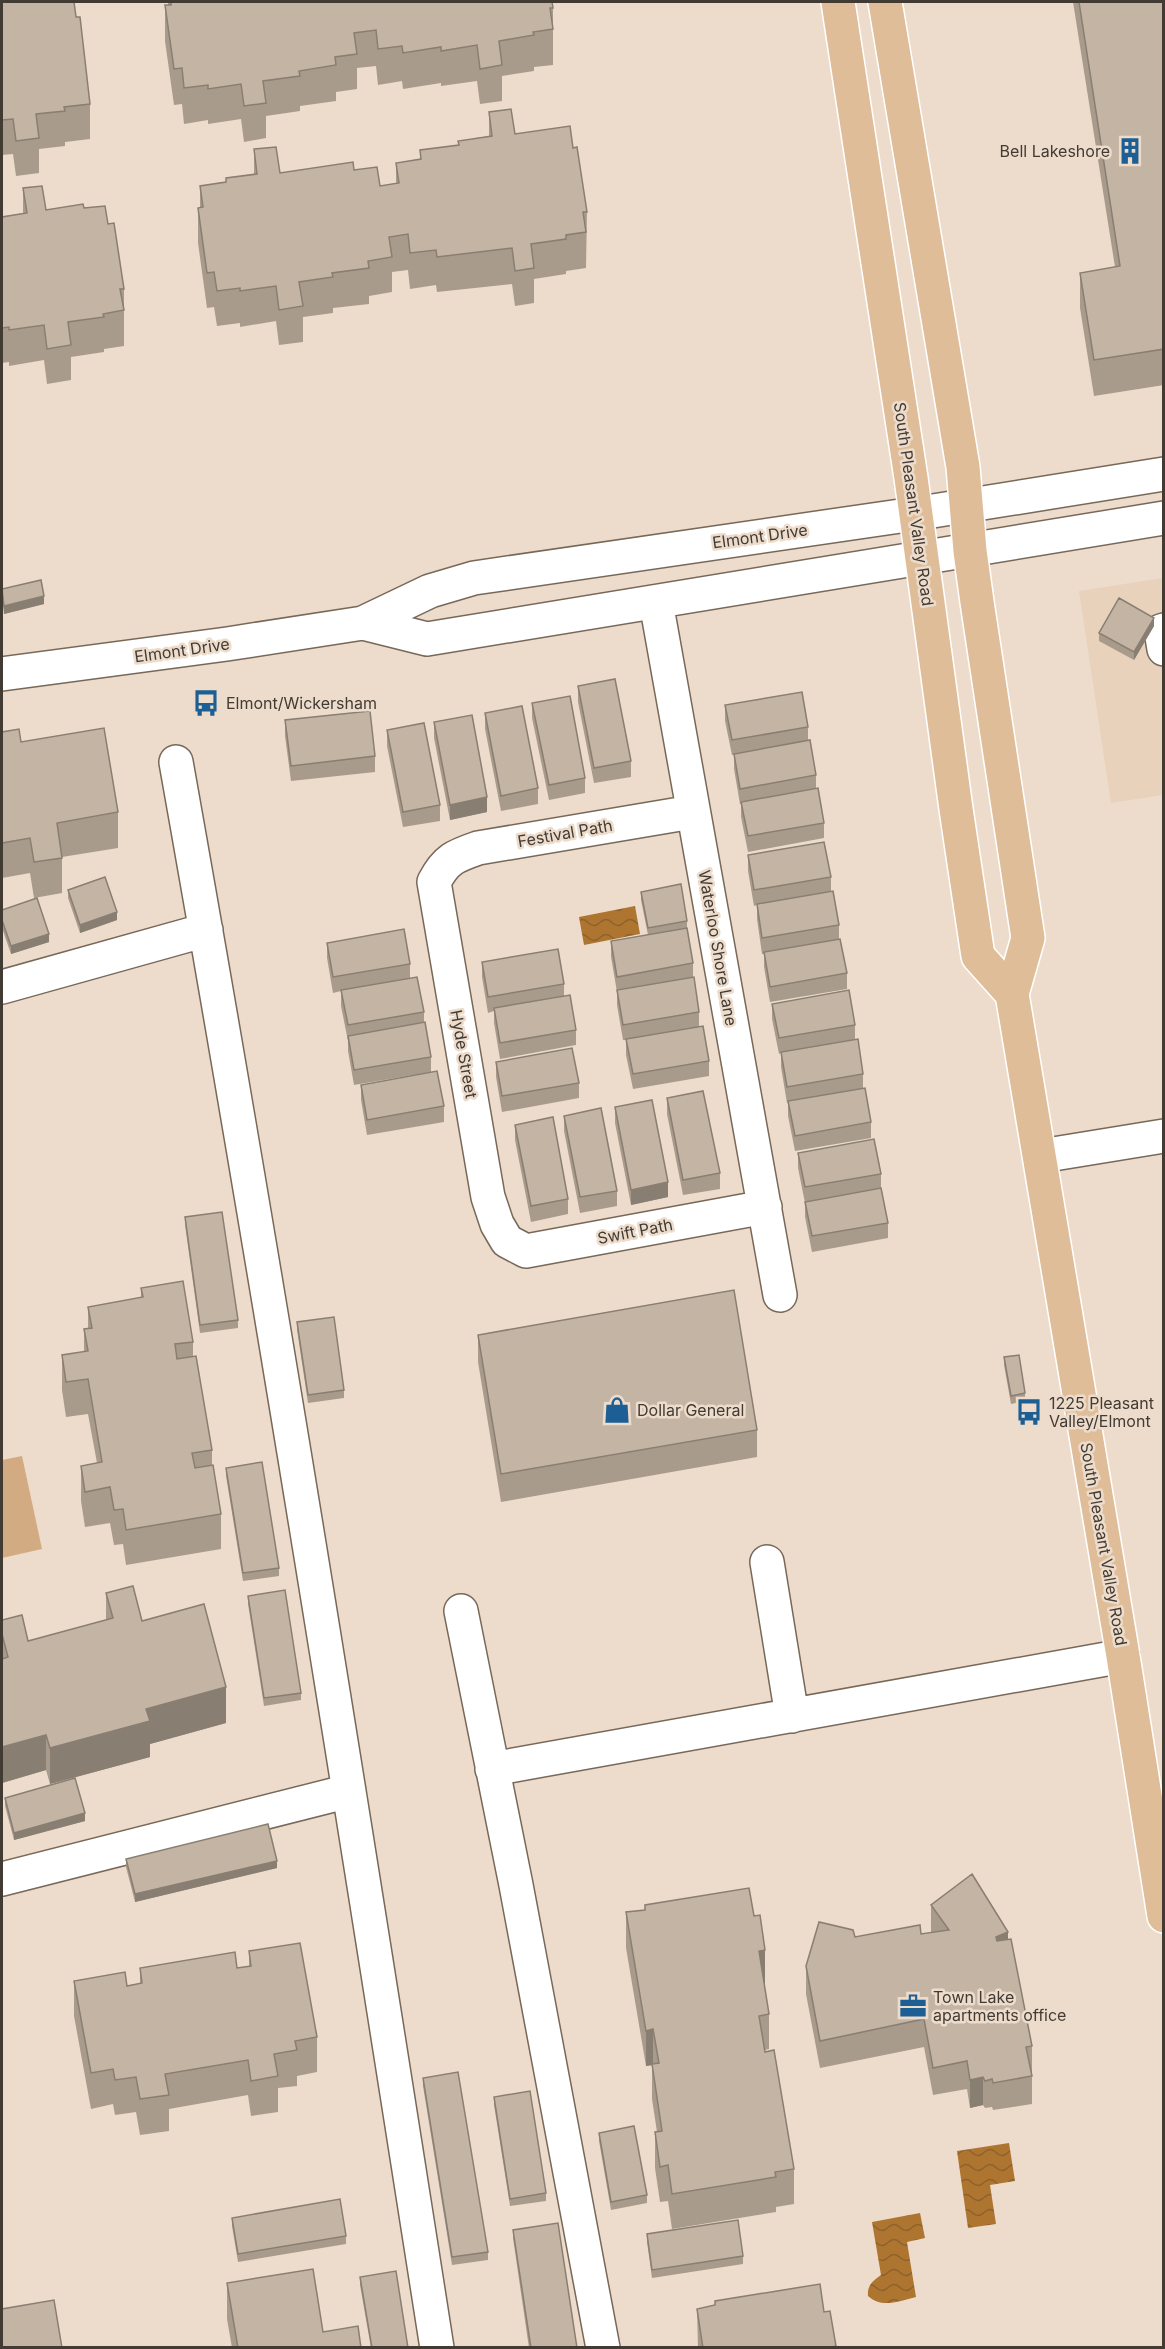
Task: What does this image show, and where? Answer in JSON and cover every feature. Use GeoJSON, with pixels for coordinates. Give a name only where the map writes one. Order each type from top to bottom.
{"type":"FeatureCollection","features":[{"type":"Feature","properties":{"kind":"main road","name":"South Pleasant Valley Road"},"geometry":{"type":"LineString","coordinates":[[838,2],[911,478],[914,514],[978,956],[1012,994]]}},
{"type":"Feature","properties":{"kind":"main road","name":"South Pleasant Valley Road"},"geometry":{"type":"LineString","coordinates":[[885,2],[963,466],[970,551],[1028,938],[1012,994],[1041,1156],[1164,1916]]}},
{"type":"Feature","properties":{"kind":"street","name":"Elmont Drive"},"geometry":{"type":"LineString","coordinates":[[2,674],[363,623],[430,591],[474,578],[914,514],[1164,474]]}},
{"type":"Feature","properties":{"kind":"street","name":"Elmont Drive"},"geometry":{"type":"LineString","coordinates":[[363,623],[427,639],[1164,518]]}},
{"type":"Feature","properties":{"kind":"street"},"geometry":{"type":"LineString","coordinates":[[463,634],[453,632],[443,621],[440,605],[442,595],[447,589],[474,578]]}},
{"type":"Feature","properties":{"kind":"street","name":"Waterloo Shore Lane"},"geometry":{"type":"LineString","coordinates":[[656,602],[780,1295]]}},
{"type":"Feature","properties":{"kind":"street"},"geometry":{"type":"LineString","coordinates":[[1164,630],[1161,631],[1164,649]]}},
{"type":"Feature","properties":{"kind":"street"},"geometry":{"type":"LineString","coordinates":[[176,762],[349,1791],[437,2348]]}},
{"type":"Feature","properties":{"kind":"street","name":"Festival Path"},"geometry":{"type":"LineString","coordinates":[[442,866],[456,855],[478,848],[692,812]]}},
{"type":"Feature","properties":{"kind":"street","name":"Hyde Street"},"geometry":{"type":"LineString","coordinates":[[442,866],[434,882],[488,1197],[497,1224],[507,1241]]}},
{"type":"Feature","properties":{"kind":"street"},"geometry":{"type":"LineString","coordinates":[[2,987],[206,930]]}},
{"type":"Feature","properties":{"kind":"street"},"geometry":{"type":"LineString","coordinates":[[1041,1156],[1164,1136]]}},
{"type":"Feature","properties":{"kind":"street","name":"Swift Path"},"geometry":{"type":"LineString","coordinates":[[507,1241],[526,1251],[765,1207]]}},
{"type":"Feature","properties":{"kind":"street"},"geometry":{"type":"LineString","coordinates":[[767,1562],[792,1716]]}},
{"type":"Feature","properties":{"kind":"street"},"geometry":{"type":"LineString","coordinates":[[461,1611],[603,2348]]}},
{"type":"Feature","properties":{"kind":"street"},"geometry":{"type":"LineString","coordinates":[[492,1769],[1123,1656]]}},
{"type":"Feature","properties":{"kind":"street"},"geometry":{"type":"LineString","coordinates":[[2,1879],[349,1791]]}},
{"type":"Feature","properties":{"kind":"shaded area"},"geometry":{"type":"Polygon","coordinates":[[[1163,578],[1163,795],[1111,803],[1079,591],[1163,578]]]}},
{"type":"Feature","properties":{"kind":"shaded area"},"geometry":{"type":"Polygon","coordinates":[[[22,1456],[42,1549],[2,1558],[2,1460],[22,1456]]]}},
{"type":"Feature","properties":{"kind":"water"},"geometry":{"type":"Polygon","coordinates":[[[635,906],[640,934],[584,945],[579,917],[635,906]]]}},
{"type":"Feature","properties":{"kind":"water"},"geometry":{"type":"Polygon","coordinates":[[[1009,2143],[1015,2181],[990,2185],[996,2224],[968,2228],[957,2151],[1009,2143]]]}},
{"type":"Feature","properties":{"kind":"water"},"geometry":{"type":"Polygon","coordinates":[[[920,2213],[925,2238],[907,2242],[916,2297],[891,2303],[873,2300],[868,2296],[868,2289],[881,2275],[872,2222],[920,2213]]]}},
{"type":"Feature","properties":{"kind":"building"},"geometry":{"type":"Polygon","coordinates":[[[2,2],[74,2],[76,17],[80,17],[90,104],[64,107],[65,111],[36,114],[39,138],[16,141],[13,119],[2,120],[2,2]]]}},
{"type":"Feature","properties":{"kind":"building"},"geometry":{"type":"Polygon","coordinates":[[[171,2],[552,2],[553,8],[550,8],[553,29],[499,41],[502,65],[480,69],[477,45],[441,51],[441,47],[403,53],[402,46],[378,49],[376,30],[354,33],[357,54],[335,57],[336,65],[299,71],[300,76],[263,81],[266,103],[244,106],[241,84],[208,89],[208,85],[184,88],[182,68],[174,69],[165,5],[171,5],[171,2]]]}},
{"type":"Feature","properties":{"kind":"building","name":"Bell Lakeshore"},"geometry":{"type":"Polygon","coordinates":[[[1079,2],[1164,2],[1164,349],[1094,360],[1080,273],[1120,266],[1079,2]]]}},
{"type":"Feature","properties":{"kind":"building"},"geometry":{"type":"Polygon","coordinates":[[[511,109],[515,134],[570,126],[573,148],[577,147],[587,212],[583,212],[586,232],[566,235],[566,239],[531,244],[534,268],[515,271],[512,248],[437,257],[436,250],[410,253],[408,234],[389,237],[392,257],[368,261],[369,268],[332,273],[333,277],[299,282],[303,306],[279,310],[276,286],[240,291],[240,288],[217,291],[214,272],[207,273],[198,208],[203,207],[200,186],[226,182],[226,178],[257,174],[254,149],[276,147],[280,173],[353,162],[354,170],[377,167],[380,186],[399,183],[396,163],[421,159],[420,150],[459,145],[458,141],[492,136],[489,112],[511,109]]]}},
{"type":"Feature","properties":{"kind":"building"},"geometry":{"type":"Polygon","coordinates":[[[42,186],[46,210],[83,204],[84,208],[105,206],[108,224],[114,223],[124,289],[120,289],[124,310],[103,314],[104,317],[68,322],[71,345],[47,349],[44,325],[9,330],[9,327],[2,328],[2,217],[27,213],[23,188],[42,186]]]}},
{"type":"Feature","properties":{"kind":"building"},"geometry":{"type":"Polygon","coordinates":[[[41,580],[44,596],[4,606],[2,589],[41,580]]]}},
{"type":"Feature","properties":{"kind":"building"},"geometry":{"type":"Polygon","coordinates":[[[1119,598],[1154,618],[1134,652],[1099,633],[1119,598]]]}},
{"type":"Feature","properties":{"kind":"building"},"geometry":{"type":"Polygon","coordinates":[[[615,679],[631,761],[594,768],[578,686],[615,679]]]}},
{"type":"Feature","properties":{"kind":"building"},"geometry":{"type":"Polygon","coordinates":[[[802,692],[808,727],[732,740],[725,705],[802,692]]]}},
{"type":"Feature","properties":{"kind":"building"},"geometry":{"type":"Polygon","coordinates":[[[570,696],[585,778],[549,785],[532,703],[570,696]]]}},
{"type":"Feature","properties":{"kind":"building"},"geometry":{"type":"Polygon","coordinates":[[[522,706],[538,788],[501,796],[485,713],[522,706]]]}},
{"type":"Feature","properties":{"kind":"building"},"geometry":{"type":"Polygon","coordinates":[[[370,711],[375,756],[291,766],[285,720],[370,711]]]}},
{"type":"Feature","properties":{"kind":"building"},"geometry":{"type":"Polygon","coordinates":[[[472,715],[487,797],[450,805],[434,722],[472,715]]]}},
{"type":"Feature","properties":{"kind":"building"},"geometry":{"type":"Polygon","coordinates":[[[424,723],[440,805],[403,812],[387,730],[424,723]]]}},
{"type":"Feature","properties":{"kind":"building"},"geometry":{"type":"Polygon","coordinates":[[[104,728],[118,812],[57,823],[62,858],[34,862],[30,838],[2,843],[2,732],[19,729],[21,742],[104,728]]]}},
{"type":"Feature","properties":{"kind":"building"},"geometry":{"type":"Polygon","coordinates":[[[810,740],[816,775],[740,789],[734,754],[810,740]]]}},
{"type":"Feature","properties":{"kind":"building"},"geometry":{"type":"Polygon","coordinates":[[[818,788],[824,823],[748,836],[741,802],[818,788]]]}},
{"type":"Feature","properties":{"kind":"building"},"geometry":{"type":"Polygon","coordinates":[[[824,842],[831,877],[754,890],[748,855],[824,842]]]}},
{"type":"Feature","properties":{"kind":"building"},"geometry":{"type":"Polygon","coordinates":[[[105,877],[117,912],[80,925],[68,890],[105,877]]]}},
{"type":"Feature","properties":{"kind":"building"},"geometry":{"type":"Polygon","coordinates":[[[681,884],[687,921],[648,928],[641,892],[681,884]]]}},
{"type":"Feature","properties":{"kind":"building"},"geometry":{"type":"Polygon","coordinates":[[[833,891],[839,925],[762,938],[757,904],[833,891]]]}},
{"type":"Feature","properties":{"kind":"building"},"geometry":{"type":"Polygon","coordinates":[[[37,898],[49,934],[11,946],[2,920],[2,910],[37,898]]]}},
{"type":"Feature","properties":{"kind":"building"},"geometry":{"type":"Polygon","coordinates":[[[687,928],[693,963],[617,977],[611,941],[687,928]]]}},
{"type":"Feature","properties":{"kind":"building"},"geometry":{"type":"Polygon","coordinates":[[[404,929],[410,964],[333,977],[327,943],[404,929]]]}},
{"type":"Feature","properties":{"kind":"building"},"geometry":{"type":"Polygon","coordinates":[[[840,939],[847,973],[770,987],[764,952],[840,939]]]}},
{"type":"Feature","properties":{"kind":"building"},"geometry":{"type":"Polygon","coordinates":[[[558,949],[564,984],[488,997],[482,962],[558,949]]]}},
{"type":"Feature","properties":{"kind":"building"},"geometry":{"type":"Polygon","coordinates":[[[417,977],[424,1012],[348,1025],[341,990],[417,977]]]}},
{"type":"Feature","properties":{"kind":"building"},"geometry":{"type":"Polygon","coordinates":[[[694,977],[699,1012],[623,1025],[617,990],[694,977]]]}},
{"type":"Feature","properties":{"kind":"building"},"geometry":{"type":"Polygon","coordinates":[[[849,990],[855,1025],[779,1038],[772,1004],[849,990]]]}},
{"type":"Feature","properties":{"kind":"building"},"geometry":{"type":"Polygon","coordinates":[[[570,995],[576,1030],[500,1043],[494,1008],[570,995]]]}},
{"type":"Feature","properties":{"kind":"building"},"geometry":{"type":"Polygon","coordinates":[[[425,1022],[431,1057],[354,1070],[348,1036],[425,1022]]]}},
{"type":"Feature","properties":{"kind":"building"},"geometry":{"type":"Polygon","coordinates":[[[703,1026],[709,1061],[633,1074],[626,1039],[703,1026]]]}},
{"type":"Feature","properties":{"kind":"building"},"geometry":{"type":"Polygon","coordinates":[[[858,1039],[863,1074],[787,1087],[781,1052],[858,1039]]]}},
{"type":"Feature","properties":{"kind":"building"},"geometry":{"type":"Polygon","coordinates":[[[572,1048],[579,1083],[502,1096],[496,1062],[572,1048]]]}},
{"type":"Feature","properties":{"kind":"building"},"geometry":{"type":"Polygon","coordinates":[[[437,1071],[444,1106],[367,1120],[361,1085],[437,1071]]]}},
{"type":"Feature","properties":{"kind":"building"},"geometry":{"type":"Polygon","coordinates":[[[865,1088],[871,1122],[795,1136],[788,1101],[865,1088]]]}},
{"type":"Feature","properties":{"kind":"building"},"geometry":{"type":"Polygon","coordinates":[[[703,1091],[720,1173],[683,1180],[667,1098],[703,1091]]]}},
{"type":"Feature","properties":{"kind":"building"},"geometry":{"type":"Polygon","coordinates":[[[652,1100],[668,1182],[631,1190],[615,1107],[652,1100]]]}},
{"type":"Feature","properties":{"kind":"building"},"geometry":{"type":"Polygon","coordinates":[[[601,1108],[617,1191],[580,1197],[564,1116],[601,1108]]]}},
{"type":"Feature","properties":{"kind":"building"},"geometry":{"type":"Polygon","coordinates":[[[553,1117],[568,1199],[531,1206],[515,1125],[553,1117]]]}},
{"type":"Feature","properties":{"kind":"building"},"geometry":{"type":"Polygon","coordinates":[[[874,1139],[881,1174],[805,1187],[798,1153],[874,1139]]]}},
{"type":"Feature","properties":{"kind":"building"},"geometry":{"type":"Polygon","coordinates":[[[881,1188],[888,1223],[812,1236],[805,1202],[881,1188]]]}},
{"type":"Feature","properties":{"kind":"building"},"geometry":{"type":"Polygon","coordinates":[[[222,1212],[238,1320],[200,1325],[185,1217],[222,1212]]]}},
{"type":"Feature","properties":{"kind":"building"},"geometry":{"type":"Polygon","coordinates":[[[183,1281],[193,1342],[175,1344],[177,1359],[196,1356],[212,1450],[192,1453],[195,1468],[213,1465],[221,1514],[126,1530],[123,1509],[114,1510],[110,1487],[85,1492],[81,1466],[102,1462],[88,1379],[66,1382],[62,1355],[88,1351],[84,1329],[92,1328],[88,1307],[143,1297],[141,1288],[183,1281]]]}},
{"type":"Feature","properties":{"kind":"building","name":"Dollar General"},"geometry":{"type":"Polygon","coordinates":[[[734,1290],[757,1430],[501,1474],[478,1335],[734,1290]]]}},
{"type":"Feature","properties":{"kind":"building"},"geometry":{"type":"Polygon","coordinates":[[[334,1317],[344,1390],[308,1395],[297,1322],[334,1317]]]}},
{"type":"Feature","properties":{"kind":"building"},"geometry":{"type":"Polygon","coordinates":[[[1019,1355],[1025,1393],[1011,1396],[1004,1357],[1019,1355]]]}},
{"type":"Feature","properties":{"kind":"building"},"geometry":{"type":"Polygon","coordinates":[[[262,1462],[279,1568],[243,1573],[226,1468],[262,1462]]]}},
{"type":"Feature","properties":{"kind":"building"},"geometry":{"type":"Polygon","coordinates":[[[133,1586],[142,1621],[204,1604],[226,1687],[146,1709],[150,1721],[50,1748],[46,1735],[2,1747],[2,1659],[8,1657],[2,1634],[2,1620],[22,1615],[28,1641],[113,1618],[106,1593],[133,1586]]]}},
{"type":"Feature","properties":{"kind":"building"},"geometry":{"type":"Polygon","coordinates":[[[285,1590],[301,1693],[264,1698],[248,1596],[285,1590]]]}},
{"type":"Feature","properties":{"kind":"building"},"geometry":{"type":"Polygon","coordinates":[[[75,1778],[85,1813],[14,1833],[5,1798],[75,1778]]]}},
{"type":"Feature","properties":{"kind":"building"},"geometry":{"type":"Polygon","coordinates":[[[268,1824],[277,1861],[135,1894],[126,1859],[268,1824]]]}},
{"type":"Feature","properties":{"kind":"building","name":"Town Lake apartments office"},"geometry":{"type":"Polygon","coordinates":[[[972,1874],[1008,1932],[996,1937],[997,1941],[1011,1939],[1032,2046],[1026,2047],[1032,2076],[993,2083],[992,2079],[985,2081],[983,2077],[970,2080],[967,2061],[933,2068],[924,2019],[820,2041],[806,1966],[819,1922],[853,1930],[855,1937],[920,1925],[921,1934],[949,1930],[931,1905],[972,1874]]]}},
{"type":"Feature","properties":{"kind":"building"},"geometry":{"type":"Polygon","coordinates":[[[749,1888],[754,1916],[760,1915],[765,1950],[759,1951],[769,2014],[759,2016],[765,2052],[774,2050],[794,2169],[775,2172],[776,2177],[672,2194],[668,2165],[660,2167],[655,2132],[662,2131],[652,2064],[659,2063],[653,2029],[646,2031],[626,1912],[645,1910],[645,1905],[749,1888]]]}},
{"type":"Feature","properties":{"kind":"building"},"geometry":{"type":"Polygon","coordinates":[[[300,1943],[317,2037],[295,2041],[297,2050],[274,2054],[278,2076],[251,2081],[248,2060],[165,2074],[169,2095],[140,2099],[136,2077],[115,2080],[113,2069],[91,2073],[74,1981],[125,1972],[127,1986],[142,1983],[140,1968],[235,1952],[237,1968],[251,1966],[249,1951],[300,1943]]]}},
{"type":"Feature","properties":{"kind":"building"},"geometry":{"type":"Polygon","coordinates":[[[458,2072],[488,2252],[452,2257],[423,2078],[458,2072]]]}},
{"type":"Feature","properties":{"kind":"building"},"geometry":{"type":"Polygon","coordinates":[[[530,2091],[546,2193],[510,2199],[494,2097],[530,2091]]]}},
{"type":"Feature","properties":{"kind":"building"},"geometry":{"type":"Polygon","coordinates":[[[634,2126],[647,2195],[611,2202],[599,2133],[634,2126]]]}},
{"type":"Feature","properties":{"kind":"building"},"geometry":{"type":"Polygon","coordinates":[[[340,2199],[346,2236],[238,2254],[232,2218],[340,2199]]]}},
{"type":"Feature","properties":{"kind":"building"},"geometry":{"type":"Polygon","coordinates":[[[738,2220],[743,2256],[652,2270],[647,2234],[738,2220]]]}},
{"type":"Feature","properties":{"kind":"building"},"geometry":{"type":"Polygon","coordinates":[[[558,2223],[577,2348],[531,2348],[513,2230],[558,2223]]]}},
{"type":"Feature","properties":{"kind":"building"},"geometry":{"type":"Polygon","coordinates":[[[313,2269],[323,2332],[358,2326],[361,2348],[238,2348],[227,2283],[313,2269]]]}},
{"type":"Feature","properties":{"kind":"building"},"geometry":{"type":"Polygon","coordinates":[[[396,2271],[408,2348],[372,2348],[360,2277],[396,2271]]]}},
{"type":"Feature","properties":{"kind":"building"},"geometry":{"type":"Polygon","coordinates":[[[820,2284],[824,2312],[830,2311],[836,2346],[829,2348],[703,2348],[697,2309],[715,2305],[715,2301],[820,2284]]]}},
{"type":"Feature","properties":{"kind":"building"},"geometry":{"type":"Polygon","coordinates":[[[54,2300],[62,2348],[2,2348],[2,2309],[54,2300]]]}},
{"type":"Feature","properties":{"kind":"place","name":"Bell Lakeshore"},"geometry":{"type":"Point","coordinates":[1130,151]}},
{"type":"Feature","properties":{"kind":"place","name":"Elmont/Wickersham"},"geometry":{"type":"Point","coordinates":[206,703]}},
{"type":"Feature","properties":{"kind":"place","name":"Dollar General"},"geometry":{"type":"Point","coordinates":[617,1410]}},
{"type":"Feature","properties":{"kind":"place","name":"1225 Pleasant Valley/Elmont"},"geometry":{"type":"Point","coordinates":[1029,1412]}},
{"type":"Feature","properties":{"kind":"place","name":"Town Lake apartments office"},"geometry":{"type":"Point","coordinates":[913,2006]}}]}
